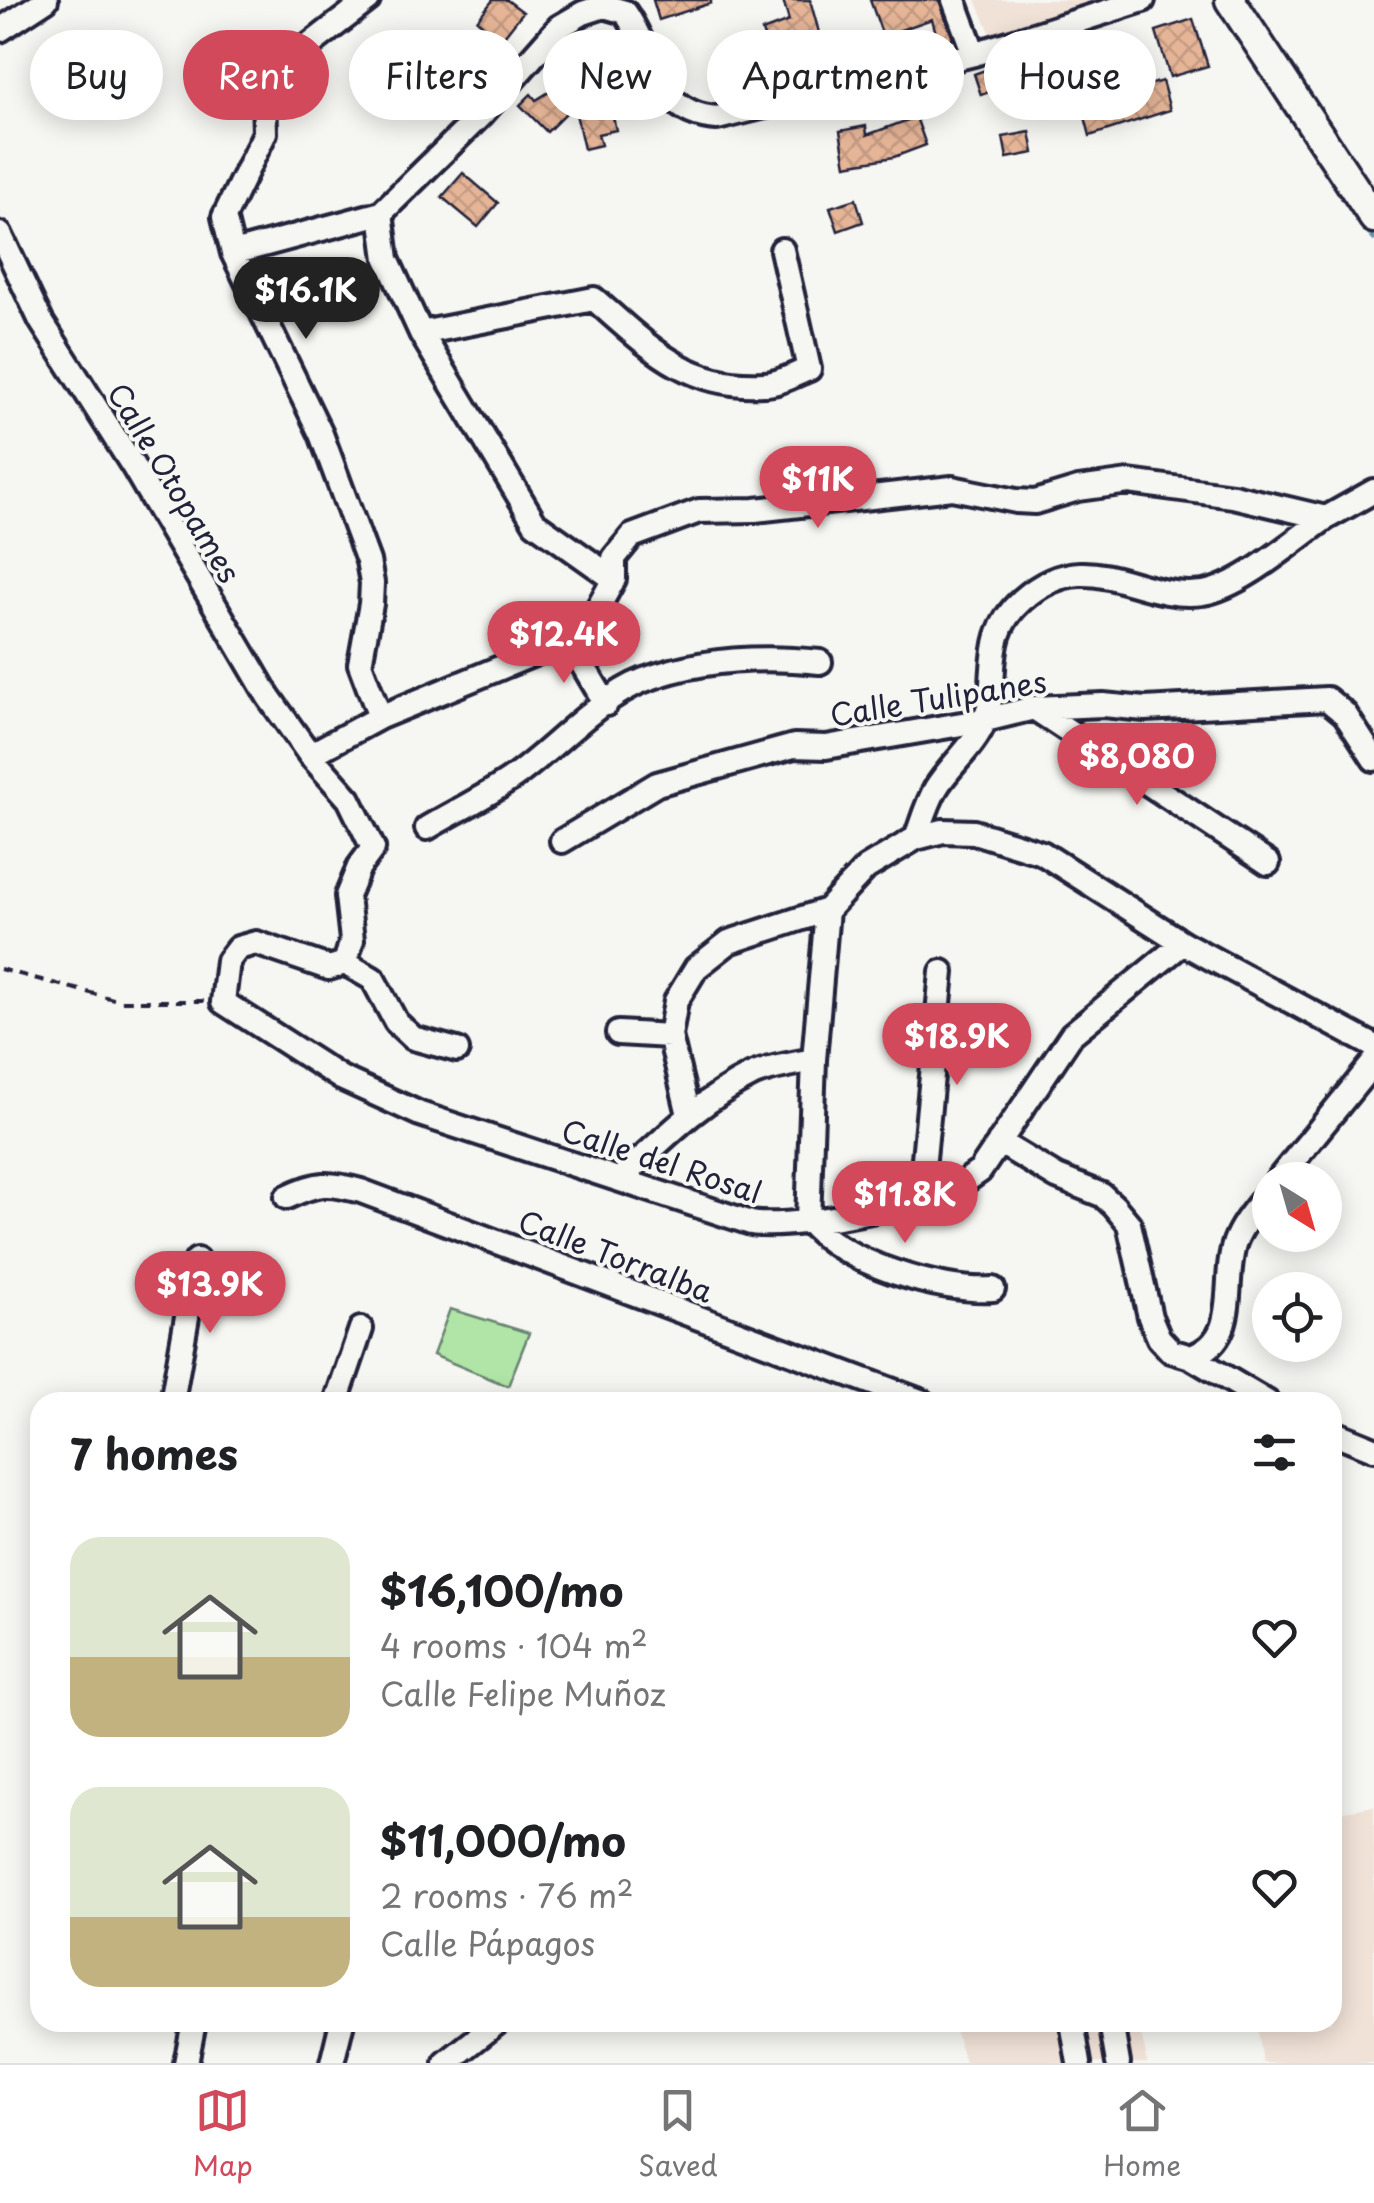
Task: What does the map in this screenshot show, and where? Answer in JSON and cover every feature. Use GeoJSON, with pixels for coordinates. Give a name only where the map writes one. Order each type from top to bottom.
{"type":"FeatureCollection","features":[{"type":"Feature","properties":{"kind":"street"},"geometry":{"type":"LineString","coordinates":[[0,30],[46,0]]}},
{"type":"Feature","properties":{"kind":"street"},"geometry":{"type":"LineString","coordinates":[[368,0],[280,68],[264,94],[264,132],[224,217],[234,254],[321,434],[368,561],[371,604],[360,664],[380,717]]}},
{"type":"Feature","properties":{"kind":"street"},"geometry":{"type":"LineString","coordinates":[[954,0],[974,54]]}},
{"type":"Feature","properties":{"kind":"street"},"geometry":{"type":"LineString","coordinates":[[234,254],[380,213],[470,126],[560,27],[604,6],[625,12],[670,100],[695,117],[717,118],[974,54],[1143,0]]}},
{"type":"Feature","properties":{"kind":"street"},"geometry":{"type":"LineString","coordinates":[[1230,0],[1373,216]]}},
{"type":"Feature","properties":{"kind":"street"},"geometry":{"type":"LineString","coordinates":[[380,213],[388,258],[421,333],[535,524],[614,579]]}},
{"type":"Feature","properties":{"kind":"street","name":"Calle Otopames"},"geometry":{"type":"LineString","coordinates":[[0,234],[41,321],[268,696],[310,755],[349,798],[373,848],[359,867],[347,896],[352,940],[345,963]]}},
{"type":"Feature","properties":{"kind":"street"},"geometry":{"type":"LineString","coordinates":[[421,333],[594,299],[666,361],[716,382],[768,385],[809,369],[782,250]]}},
{"type":"Feature","properties":{"kind":"street"},"geometry":{"type":"LineString","coordinates":[[310,755],[380,717],[568,640],[586,626],[614,579],[614,558],[632,536],[698,510],[806,506],[928,490],[970,490],[1016,502],[1035,502],[1078,489],[1129,482],[1232,496],[1326,518]]}},
{"type":"Feature","properties":{"kind":"street"},"geometry":{"type":"LineString","coordinates":[[916,838],[936,788],[985,720],[996,636],[1021,600],[1062,576],[1092,573],[1167,591],[1200,593],[1235,580],[1326,518],[1374,491]]}},
{"type":"Feature","properties":{"kind":"street"},"geometry":{"type":"LineString","coordinates":[[568,640],[606,704]]}},
{"type":"Feature","properties":{"kind":"street"},"geometry":{"type":"LineString","coordinates":[[427,828],[513,778],[606,704],[645,680],[716,662],[782,658],[820,662]]}},
{"type":"Feature","properties":{"kind":"street","name":"Calle Tulipanes"},"geometry":{"type":"LineString","coordinates":[[562,841],[657,784],[794,746],[826,747],[1034,708],[1102,705],[1145,709],[1326,699],[1346,714],[1374,759]]}},
{"type":"Feature","properties":{"kind":"street"},"geometry":{"type":"LineString","coordinates":[[1034,708],[1268,862]]}},
{"type":"Feature","properties":{"kind":"street"},"geometry":{"type":"LineString","coordinates":[[689,1115],[670,1036],[676,1001],[696,968],[729,942],[827,910],[866,868],[916,838],[943,831],[974,832],[1042,853],[1183,943],[1374,1046]]}},
{"type":"Feature","properties":{"kind":"street"},"geometry":{"type":"LineString","coordinates":[[827,910],[814,1060],[808,1220],[827,1240],[873,1263],[939,1285],[993,1289]]}},
{"type":"Feature","properties":{"kind":"street"},"geometry":{"type":"LineString","coordinates":[[223,1002],[228,962],[238,948],[256,943],[329,968],[345,963],[373,980],[396,1022],[414,1038],[457,1050]]}},
{"type":"Feature","properties":{"kind":"street","name":"Calle del Rosal"},"geometry":{"type":"LineString","coordinates":[[223,1002],[341,1078],[420,1114],[752,1223],[776,1226],[920,1200],[958,1187],[980,1170],[1072,1034],[1183,943]]}},
{"type":"Feature","properties":{"kind":"street"},"geometry":{"type":"LineString","coordinates":[[920,1200],[942,972]]}},
{"type":"Feature","properties":{"kind":"street"},"geometry":{"type":"LineString","coordinates":[[618,1033],[670,1036]]}},
{"type":"Feature","properties":{"kind":"street"},"geometry":{"type":"LineString","coordinates":[[621,1178],[689,1115],[756,1073],[814,1060]]}},
{"type":"Feature","properties":{"kind":"street"},"geometry":{"type":"LineString","coordinates":[[1293,1162],[1374,1062]]}},
{"type":"Feature","properties":{"kind":"street"},"geometry":{"type":"LineString","coordinates":[[999,1142],[1057,1177],[1102,1195],[1114,1206],[1129,1224],[1150,1316],[1160,1338],[1171,1351],[1191,1358],[1250,1392]]}},
{"type":"Feature","properties":{"kind":"street","name":"Calle Torralba"},"geometry":{"type":"LineString","coordinates":[[287,1196],[314,1184],[335,1184],[362,1191],[896,1392]]}},
{"type":"Feature","properties":{"kind":"street"},"geometry":{"type":"LineString","coordinates":[[1191,1358],[1202,1354],[1225,1330],[1234,1244],[1252,1217]]}},
{"type":"Feature","properties":{"kind":"street"},"geometry":{"type":"LineString","coordinates":[[174,1392],[197,1260]]}},
{"type":"Feature","properties":{"kind":"street"},"geometry":{"type":"LineString","coordinates":[[340,1392],[362,1329]]}},
{"type":"Feature","properties":{"kind":"street"},"geometry":{"type":"LineString","coordinates":[[1342,1436],[1374,1449]]}},
{"type":"Feature","properties":{"kind":"street"},"geometry":{"type":"LineString","coordinates":[[186,2063],[192,2032]]}},
{"type":"Feature","properties":{"kind":"street"},"geometry":{"type":"LineString","coordinates":[[332,2063],[340,2032]]}},
{"type":"Feature","properties":{"kind":"street"},"geometry":{"type":"LineString","coordinates":[[446,2063],[485,2032]]}},
{"type":"Feature","properties":{"kind":"street"},"geometry":{"type":"LineString","coordinates":[[1074,2032],[1079,2063]]}},
{"type":"Feature","properties":{"kind":"street"},"geometry":{"type":"LineString","coordinates":[[1113,2032],[1118,2063]]}},
{"type":"Feature","properties":{"kind":"path"},"geometry":{"type":"LineString","coordinates":[[0,969],[121,1001],[223,1002]]}},
{"type":"Feature","properties":{"kind":"shaded area"},"geometry":{"type":"Polygon","coordinates":[[[976,0],[1118,0],[1022,30],[989,30],[976,0]]]}},
{"type":"Feature","properties":{"kind":"shaded area"},"geometry":{"type":"Polygon","coordinates":[[[1374,1806],[1374,2063],[1263,2063],[1258,2032],[1342,2032],[1342,1811],[1374,1806]]]}},
{"type":"Feature","properties":{"kind":"shaded area"},"geometry":{"type":"Polygon","coordinates":[[[956,2032],[1140,2032],[1148,2063],[965,2063],[956,2032]]]}},
{"type":"Feature","properties":{"kind":"green space"},"geometry":{"type":"Polygon","coordinates":[[[450,1309],[529,1333],[508,1386],[433,1355],[450,1309]]]}},
{"type":"Feature","properties":{"kind":"building"},"geometry":{"type":"Polygon","coordinates":[[[493,0],[507,0],[523,12],[509,30],[489,30],[477,20],[493,0]]]}},
{"type":"Feature","properties":{"kind":"building"},"geometry":{"type":"Polygon","coordinates":[[[653,0],[711,0],[711,3],[659,20],[653,0]]]}},
{"type":"Feature","properties":{"kind":"building"},"geometry":{"type":"Polygon","coordinates":[[[783,0],[810,0],[818,30],[765,30],[789,21],[783,0]]]}},
{"type":"Feature","properties":{"kind":"building"},"geometry":{"type":"Polygon","coordinates":[[[870,0],[939,0],[950,30],[935,30],[932,19],[900,30],[881,30],[870,0]]]}},
{"type":"Feature","properties":{"kind":"building"},"geometry":{"type":"Polygon","coordinates":[[[1193,19],[1208,66],[1170,77],[1156,31],[1193,19]]]}},
{"type":"Feature","properties":{"kind":"building"},"geometry":{"type":"Polygon","coordinates":[[[984,70],[984,94],[981,95],[974,74],[984,70]]]}},
{"type":"Feature","properties":{"kind":"building"},"geometry":{"type":"Polygon","coordinates":[[[1162,81],[1170,110],[1156,115],[1156,83],[1162,81]]]}},
{"type":"Feature","properties":{"kind":"building"},"geometry":{"type":"Polygon","coordinates":[[[531,94],[536,100],[543,96],[543,120],[559,120],[547,132],[523,108],[531,94]]]}},
{"type":"Feature","properties":{"kind":"building"},"geometry":{"type":"Polygon","coordinates":[[[577,120],[614,120],[616,130],[598,134],[601,145],[584,149],[577,120]]]}},
{"type":"Feature","properties":{"kind":"building"},"geometry":{"type":"Polygon","coordinates":[[[917,120],[926,145],[894,157],[846,165],[840,131],[866,126],[867,135],[917,120]]]}},
{"type":"Feature","properties":{"kind":"building"},"geometry":{"type":"Polygon","coordinates":[[[1086,120],[1139,120],[1090,136],[1086,120]]]}},
{"type":"Feature","properties":{"kind":"building"},"geometry":{"type":"Polygon","coordinates":[[[1030,132],[1034,153],[1007,158],[1003,137],[1030,132]]]}},
{"type":"Feature","properties":{"kind":"building"},"geometry":{"type":"Polygon","coordinates":[[[463,173],[498,203],[478,227],[442,197],[463,173]]]}},
{"type":"Feature","properties":{"kind":"building"},"geometry":{"type":"Polygon","coordinates":[[[856,199],[863,222],[838,231],[830,207],[856,199]]]}},
{"type":"Feature","properties":{"kind":"waterway"},"geometry":{"type":"LineString","coordinates":[[1366,228],[1374,239]]}}]}
